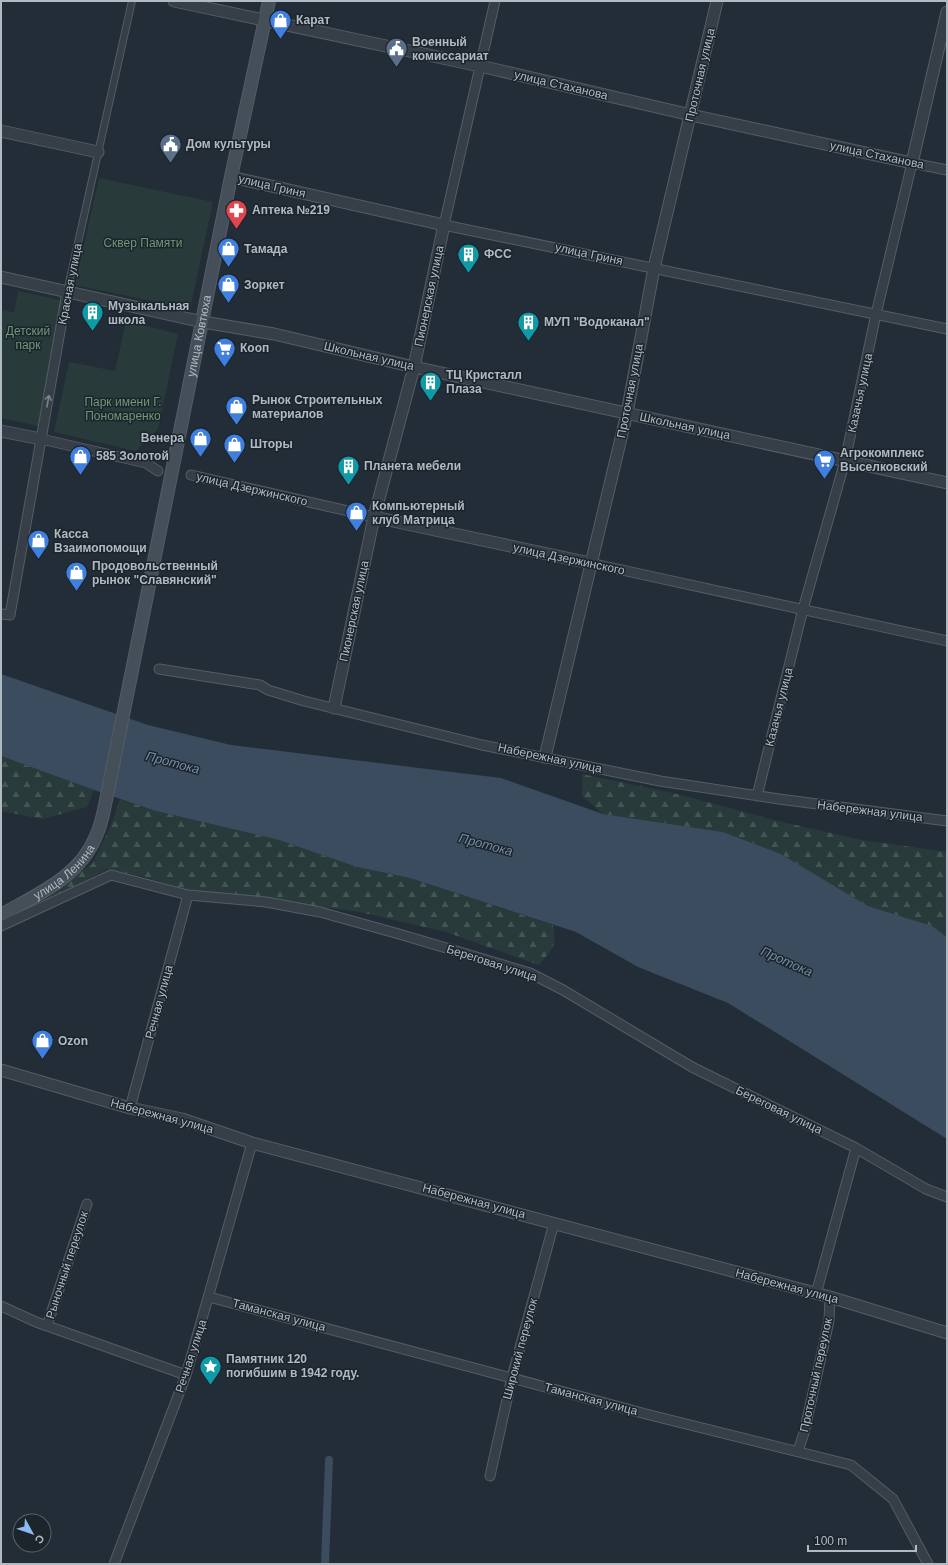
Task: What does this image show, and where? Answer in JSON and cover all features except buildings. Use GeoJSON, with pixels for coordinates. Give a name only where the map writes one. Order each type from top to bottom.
{"type":"FeatureCollection","features":[{"type":"Feature","properties":{"kind":"main road","name":"улица Ковтюха"},"geometry":{"type":"LineString","coordinates":[[104,810],[231,177],[269,1]]}},
{"type":"Feature","properties":{"kind":"main road","name":"улица Ленина"},"geometry":{"type":"LineString","coordinates":[[1,915],[53,885],[76,867],[86,855],[96,837],[104,810]]}},
{"type":"Feature","properties":{"kind":"street","name":"Красная улица"},"geometry":{"type":"LineString","coordinates":[[6,615],[41,439],[67,292],[132,1]]}},
{"type":"Feature","properties":{"kind":"street","name":"улица Стаханова"},"geometry":{"type":"LineString","coordinates":[[174,1],[480,66],[692,115],[947,170]]}},
{"type":"Feature","properties":{"kind":"street","name":"Пионерская улица"},"geometry":{"type":"LineString","coordinates":[[334,708],[374,517],[414,367],[444,225],[495,1]]}},
{"type":"Feature","properties":{"kind":"street","name":"Проточная улица"},"geometry":{"type":"LineString","coordinates":[[545,757],[627,413],[654,268],[692,115],[717,1]]}},
{"type":"Feature","properties":{"kind":"street","name":"Казачья улица"},"geometry":{"type":"LineString","coordinates":[[758,796],[803,610],[845,461],[876,314],[947,12]]}},
{"type":"Feature","properties":{"kind":"street"},"geometry":{"type":"LineString","coordinates":[[1,131],[98,152]]}},
{"type":"Feature","properties":{"kind":"street","name":"улица Гриня"},"geometry":{"type":"LineString","coordinates":[[231,177],[444,225],[947,329]]}},
{"type":"Feature","properties":{"kind":"street","name":"Школьная улица"},"geometry":{"type":"LineString","coordinates":[[1,277],[203,322],[274,334],[414,367],[947,483]]}},
{"type":"Feature","properties":{"kind":"street"},"geometry":{"type":"LineString","coordinates":[[1,431],[146,463],[158,471]]}},
{"type":"Feature","properties":{"kind":"street","name":"улица Дзержинского"},"geometry":{"type":"LineString","coordinates":[[191,475],[374,517],[947,641]]}},
{"type":"Feature","properties":{"kind":"street","name":"Набережная улица"},"geometry":{"type":"LineString","coordinates":[[159,669],[260,685],[268,690],[334,708],[482,745],[660,781],[758,796],[947,821]]}},
{"type":"Feature","properties":{"kind":"street","name":"Береговая улица"},"geometry":{"type":"LineString","coordinates":[[1,926],[111,875],[188,895],[266,902],[320,912],[530,973],[563,990],[692,1067],[856,1148],[926,1190],[947,1197]]}},
{"type":"Feature","properties":{"kind":"street","name":"Речная улица"},"geometry":{"type":"LineString","coordinates":[[130,1108],[188,895]]}},
{"type":"Feature","properties":{"kind":"street","name":"Набережная улица"},"geometry":{"type":"LineString","coordinates":[[1,1070],[130,1108],[182,1119],[252,1143],[830,1297],[947,1333]]}},
{"type":"Feature","properties":{"kind":"street","name":"Речная улица"},"geometry":{"type":"LineString","coordinates":[[114,1564],[186,1375],[252,1143]]}},
{"type":"Feature","properties":{"kind":"street"},"geometry":{"type":"LineString","coordinates":[[816,1294],[856,1148]]}},
{"type":"Feature","properties":{"kind":"street","name":"Рыночный переулок"},"geometry":{"type":"LineString","coordinates":[[47,1326],[87,1204]]}},
{"type":"Feature","properties":{"kind":"street","name":"Широкий переулок"},"geometry":{"type":"LineString","coordinates":[[490,1476],[512,1377],[554,1223]]}},
{"type":"Feature","properties":{"kind":"street","name":"Таманская улица"},"geometry":{"type":"LineString","coordinates":[[209,1297],[646,1414],[851,1465],[893,1499],[928,1564]]}},
{"type":"Feature","properties":{"kind":"street","name":"Проточный переулок"},"geometry":{"type":"LineString","coordinates":[[798,1451],[804,1433],[829,1321],[830,1297]]}},
{"type":"Feature","properties":{"kind":"street"},"geometry":{"type":"LineString","coordinates":[[1,1306],[47,1326],[186,1375]]}},
{"type":"Feature","properties":{"kind":"green space","name":"Сквер Памяти"},"geometry":{"type":"Polygon","coordinates":[[[99,178],[213,202],[190,309],[75,285],[99,178]]]}},
{"type":"Feature","properties":{"kind":"green space","name":"Детский парк"},"geometry":{"type":"Polygon","coordinates":[[[18,291],[64,301],[38,426],[1,418],[1,310],[14,312],[18,291]]]}},
{"type":"Feature","properties":{"kind":"green space","name":"Парк имени Г. Пономаренко"},"geometry":{"type":"Polygon","coordinates":[[[126,321],[178,334],[158,429],[136,451],[54,432],[69,362],[115,371],[126,321]]]}},
{"type":"Feature","properties":{"kind":"green space"},"geometry":{"type":"Polygon","coordinates":[[[1,756],[94,790],[87,807],[42,819],[1,811],[1,756]]]}},
{"type":"Feature","properties":{"kind":"green space"},"geometry":{"type":"Polygon","coordinates":[[[582,774],[677,794],[782,822],[862,840],[947,852],[947,937],[932,926],[868,906],[781,854],[723,832],[603,814],[582,796],[582,774]]]}},
{"type":"Feature","properties":{"kind":"green space"},"geometry":{"type":"Polygon","coordinates":[[[120,799],[156,811],[279,840],[357,867],[410,878],[553,925],[555,938],[553,947],[539,965],[446,932],[360,912],[189,890],[145,877],[107,869],[46,901],[43,899],[92,864],[110,828],[120,799]]]}},
{"type":"Feature","properties":{"kind":"water","name":"Протока"},"geometry":{"type":"Polygon","coordinates":[[[1,674],[148,725],[231,745],[501,778],[603,814],[723,832],[781,854],[868,906],[932,926],[947,937],[947,1139],[728,1003],[638,967],[576,932],[410,878],[357,867],[279,840],[156,811],[1,756],[1,674]]]}},
{"type":"Feature","properties":{"kind":"waterway"},"geometry":{"type":"LineString","coordinates":[[325,1564],[329,1460]]}},
{"type":"Feature","properties":{"kind":"place","name":"Карат"},"geometry":{"type":"Point","coordinates":[280,40]}},
{"type":"Feature","properties":{"kind":"place","name":"Военный комиссариат"},"geometry":{"type":"Point","coordinates":[397,68]}},
{"type":"Feature","properties":{"kind":"place","name":"Дом культуры"},"geometry":{"type":"Point","coordinates":[170,164]}},
{"type":"Feature","properties":{"kind":"place","name":"Аптека №219"},"geometry":{"type":"Point","coordinates":[236,230]}},
{"type":"Feature","properties":{"kind":"place","name":"Тамада"},"geometry":{"type":"Point","coordinates":[228,268]}},
{"type":"Feature","properties":{"kind":"place","name":"ФСС"},"geometry":{"type":"Point","coordinates":[468,274]}},
{"type":"Feature","properties":{"kind":"place","name":"Зоркет"},"geometry":{"type":"Point","coordinates":[229,304]}},
{"type":"Feature","properties":{"kind":"place","name":"Музыкальная школа"},"geometry":{"type":"Point","coordinates":[92,332]}},
{"type":"Feature","properties":{"kind":"place","name":"МУП \"Водоканал\""},"geometry":{"type":"Point","coordinates":[529,342]}},
{"type":"Feature","properties":{"kind":"place","name":"Кооп"},"geometry":{"type":"Point","coordinates":[224,368]}},
{"type":"Feature","properties":{"kind":"place","name":"ТЦ Кристалл Плаза"},"geometry":{"type":"Point","coordinates":[430,402]}},
{"type":"Feature","properties":{"kind":"place","name":"Рынок Строительных материалов"},"geometry":{"type":"Point","coordinates":[236,426]}},
{"type":"Feature","properties":{"kind":"place","name":"Венера"},"geometry":{"type":"Point","coordinates":[200,458]}},
{"type":"Feature","properties":{"kind":"place","name":"Шторы"},"geometry":{"type":"Point","coordinates":[235,464]}},
{"type":"Feature","properties":{"kind":"place","name":"585 Золотой"},"geometry":{"type":"Point","coordinates":[80,476]}},
{"type":"Feature","properties":{"kind":"place","name":"Агрокомплекс Выселковский"},"geometry":{"type":"Point","coordinates":[825,480]}},
{"type":"Feature","properties":{"kind":"place","name":"Планета мебели"},"geometry":{"type":"Point","coordinates":[348,486]}},
{"type":"Feature","properties":{"kind":"place","name":"Компьютерный клуб Матрица"},"geometry":{"type":"Point","coordinates":[357,532]}},
{"type":"Feature","properties":{"kind":"place","name":"Касса Взаимопомощи"},"geometry":{"type":"Point","coordinates":[39,560]}},
{"type":"Feature","properties":{"kind":"place","name":"Продовольственный рынок \"Славянский\""},"geometry":{"type":"Point","coordinates":[77,592]}},
{"type":"Feature","properties":{"kind":"place","name":"Ozon"},"geometry":{"type":"Point","coordinates":[42,1060]}},
{"type":"Feature","properties":{"kind":"place","name":"Памятник 120 погибшим в 1942 году."},"geometry":{"type":"Point","coordinates":[210,1386]}}]}
